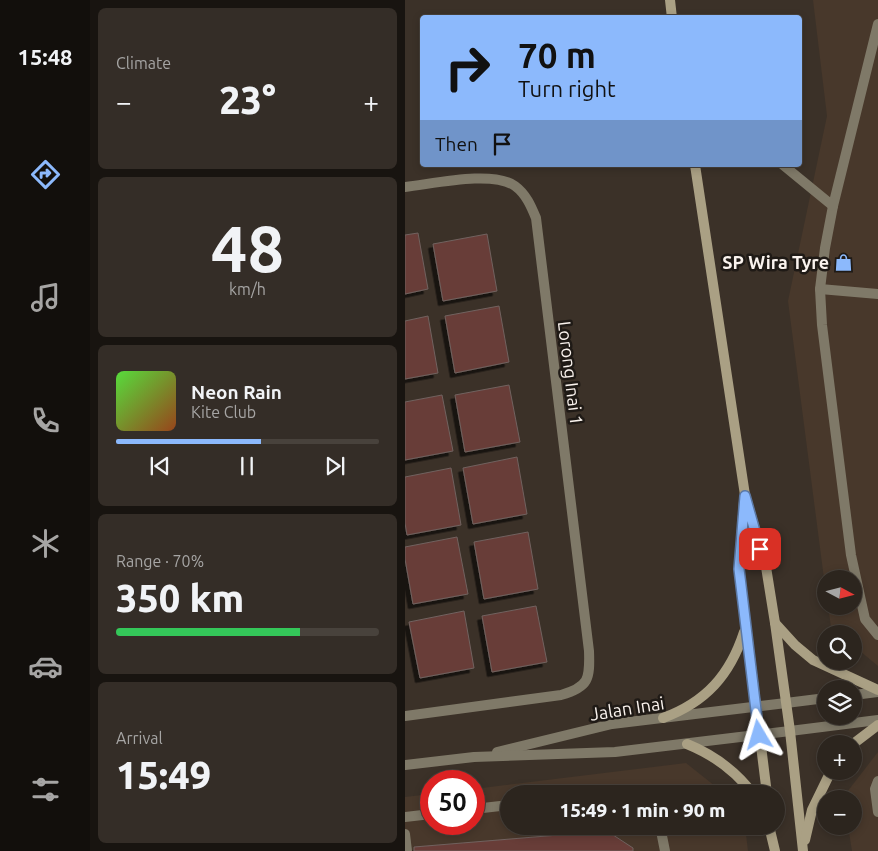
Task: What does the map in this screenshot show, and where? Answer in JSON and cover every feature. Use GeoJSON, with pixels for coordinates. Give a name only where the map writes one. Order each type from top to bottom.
{"type":"FeatureCollection","features":[{"type":"Feature","properties":{"kind":"main road"},"geometry":{"type":"LineString","coordinates":[[670,0],[672,15]]}},
{"type":"Feature","properties":{"kind":"main road"},"geometry":{"type":"LineString","coordinates":[[695,167],[745,496],[766,567],[775,623],[790,731],[803,850]]}},
{"type":"Feature","properties":{"kind":"main road"},"geometry":{"type":"LineString","coordinates":[[745,496],[739,569],[766,785]]}},
{"type":"Feature","properties":{"kind":"main road"},"geometry":{"type":"LineString","coordinates":[[775,623],[795,645],[813,660],[878,691]]}},
{"type":"Feature","properties":{"kind":"main road"},"geometry":{"type":"LineString","coordinates":[[663,718],[678,713],[692,705],[717,684],[729,667],[738,649],[745,627]]}},
{"type":"Feature","properties":{"kind":"main road"},"geometry":{"type":"LineString","coordinates":[[862,737],[878,725]]}},
{"type":"Feature","properties":{"kind":"main road"},"geometry":{"type":"LineString","coordinates":[[687,744],[706,752],[723,763],[739,776],[746,785]]}},
{"type":"Feature","properties":{"kind":"main road"},"geometry":{"type":"LineString","coordinates":[[803,850],[812,810],[827,780]]}},
{"type":"Feature","properties":{"kind":"main road"},"geometry":{"type":"LineString","coordinates":[[772,835],[775,851]]}},
{"type":"Feature","properties":{"kind":"street"},"geometry":{"type":"LineString","coordinates":[[878,24],[833,206],[820,289],[827,372],[851,555],[865,619],[878,635]]}},
{"type":"Feature","properties":{"kind":"street"},"geometry":{"type":"LineString","coordinates":[[785,167],[833,206]]}},
{"type":"Feature","properties":{"kind":"street","name":"Lorong Inai 1"},"geometry":{"type":"LineString","coordinates":[[405,187],[478,178],[496,179],[515,186],[529,200],[536,218],[590,668],[586,681],[576,691],[561,695],[405,716]]}},
{"type":"Feature","properties":{"kind":"street"},"geometry":{"type":"LineString","coordinates":[[820,289],[878,294]]}},
{"type":"Feature","properties":{"kind":"street"},"geometry":{"type":"LineString","coordinates":[[862,694],[878,691]]}},
{"type":"Feature","properties":{"kind":"street","name":"Jalan Inai"},"geometry":{"type":"LineString","coordinates":[[474,757],[612,724],[817,699]]}},
{"type":"Feature","properties":{"kind":"street","name":"Jalan Inai"},"geometry":{"type":"LineString","coordinates":[[405,765],[474,757],[615,752],[878,720]]}},
{"type":"Feature","properties":{"kind":"street"},"geometry":{"type":"LineString","coordinates":[[878,781],[875,789],[878,812]]}},
{"type":"Feature","properties":{"kind":"street"},"geometry":{"type":"LineString","coordinates":[[485,808],[500,806]]}},
{"type":"Feature","properties":{"kind":"street"},"geometry":{"type":"LineString","coordinates":[[405,816],[420,815]]}},
{"type":"Feature","properties":{"kind":"street"},"geometry":{"type":"LineString","coordinates":[[405,834],[407,851]]}},
{"type":"Feature","properties":{"kind":"street"},"geometry":{"type":"LineString","coordinates":[[661,835],[665,851]]}},
{"type":"Feature","properties":{"kind":"shaded area"},"geometry":{"type":"Polygon","coordinates":[[[813,0],[878,0],[878,666],[862,653],[862,625],[831,625],[829,615],[863,615],[863,570],[823,570],[788,301],[827,116],[813,0]]]}},
{"type":"Feature","properties":{"kind":"shaded area"},"geometry":{"type":"Polygon","coordinates":[[[878,752],[878,851],[852,851],[849,835],[862,835],[862,790],[849,790],[856,780],[862,780],[862,773],[878,752]]]}},
{"type":"Feature","properties":{"kind":"shaded area"},"geometry":{"type":"Polygon","coordinates":[[[686,763],[714,785],[507,785],[686,763]]]}},
{"type":"Feature","properties":{"kind":"shaded area"},"geometry":{"type":"Polygon","coordinates":[[[500,786],[500,835],[746,835],[748,851],[405,851],[405,797],[420,795],[420,835],[485,835],[485,788],[500,786]]]}},
{"type":"Feature","properties":{"kind":"building"},"geometry":{"type":"Polygon","coordinates":[[[418,233],[428,289],[405,294],[405,235],[418,233]]]}},
{"type":"Feature","properties":{"kind":"building"},"geometry":{"type":"Polygon","coordinates":[[[487,234],[497,291],[443,301],[433,244],[487,234]]]}},
{"type":"Feature","properties":{"kind":"building"},"geometry":{"type":"Polygon","coordinates":[[[499,306],[509,362],[455,373],[445,316],[499,306]]]}},
{"type":"Feature","properties":{"kind":"building"},"geometry":{"type":"Polygon","coordinates":[[[428,316],[438,373],[405,379],[405,321],[428,316]]]}},
{"type":"Feature","properties":{"kind":"building"},"geometry":{"type":"Polygon","coordinates":[[[509,385],[520,442],[465,452],[455,395],[509,385]]]}},
{"type":"Feature","properties":{"kind":"building"},"geometry":{"type":"Polygon","coordinates":[[[442,395],[453,451],[405,460],[405,402],[442,395]]]}},
{"type":"Feature","properties":{"kind":"building"},"geometry":{"type":"Polygon","coordinates":[[[517,457],[527,514],[473,524],[463,468],[517,457]]]}},
{"type":"Feature","properties":{"kind":"building"},"geometry":{"type":"Polygon","coordinates":[[[451,468],[461,525],[407,535],[405,523],[405,477],[451,468]]]}},
{"type":"Feature","properties":{"kind":"building"},"geometry":{"type":"Polygon","coordinates":[[[528,532],[538,589],[484,599],[474,542],[528,532]]]}},
{"type":"Feature","properties":{"kind":"building"},"geometry":{"type":"Polygon","coordinates":[[[457,537],[468,594],[413,604],[405,559],[405,547],[457,537]]]}},
{"type":"Feature","properties":{"kind":"building"},"geometry":{"type":"Polygon","coordinates":[[[536,606],[547,662],[492,672],[482,616],[536,606]]]}},
{"type":"Feature","properties":{"kind":"building"},"geometry":{"type":"Polygon","coordinates":[[[464,611],[474,668],[420,678],[409,622],[464,611]]]}},
{"type":"Feature","properties":{"kind":"building"},"geometry":{"type":"Polygon","coordinates":[[[559,835],[613,835],[633,848],[633,851],[414,851],[414,847],[559,835]]]}},
{"type":"Feature","properties":{"kind":"place","name":"SP Wira Tyre"},"geometry":{"type":"Point","coordinates":[843,262]}},
{"type":"Feature","properties":{"kind":"route"},"geometry":{"type":"LineString","coordinates":[[759,735],[739,569],[745,496],[760,549]]}}]}
